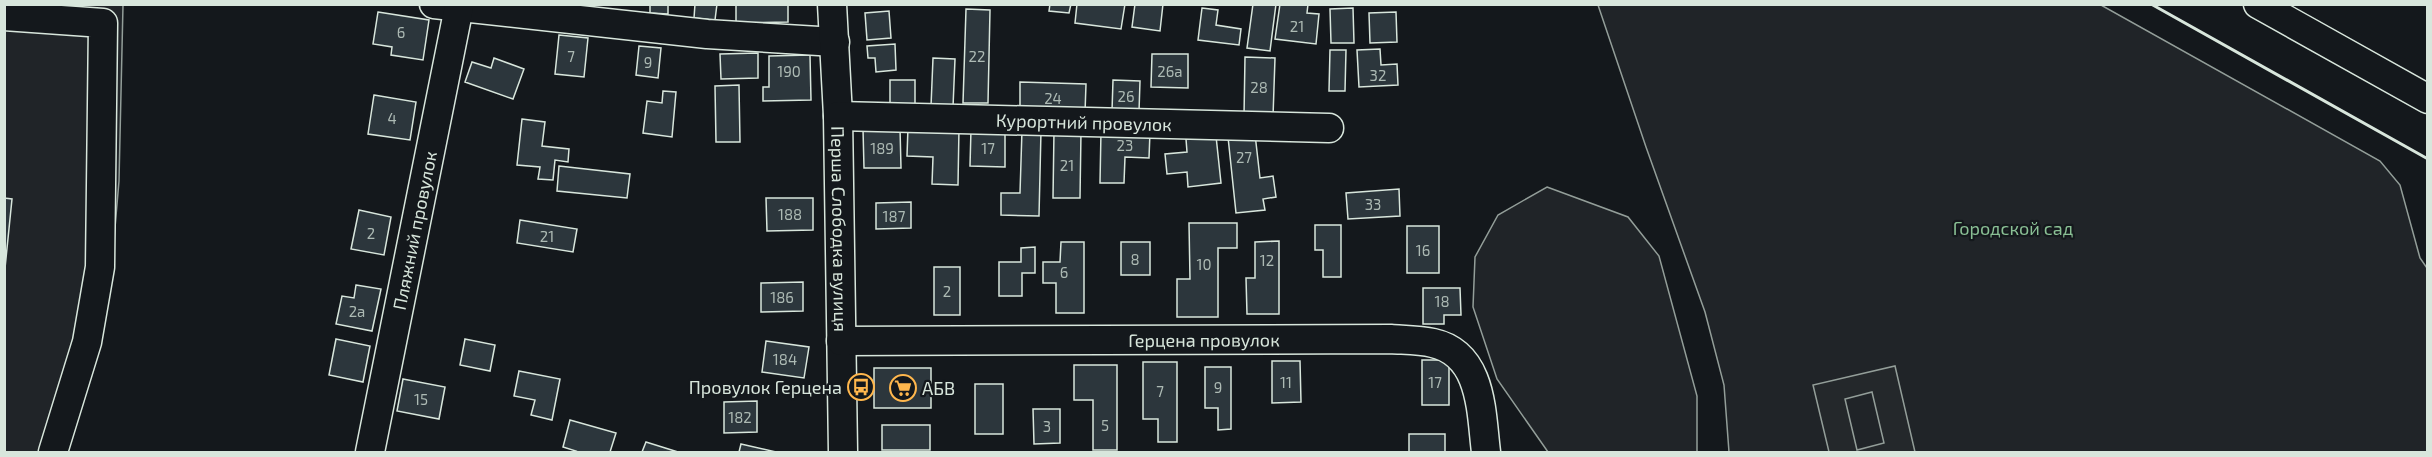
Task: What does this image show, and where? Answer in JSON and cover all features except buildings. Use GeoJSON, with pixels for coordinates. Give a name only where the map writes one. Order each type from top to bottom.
{"type":"FeatureCollection","features":[{"type":"Feature","properties":{"kind":"street","name":"Перша Слободка вулиця"},"geometry":{"type":"LineString","coordinates":[[832,4],[838,116],[843,453]]}},
{"type":"Feature","properties":{"kind":"street"},"geometry":{"type":"LineString","coordinates":[[2258,4],[2427,99]]}},
{"type":"Feature","properties":{"kind":"street"},"geometry":{"type":"LineString","coordinates":[[446,6],[707,34],[835,42]]}},
{"type":"Feature","properties":{"kind":"street","name":"Пляжний провулок"},"geometry":{"type":"LineString","coordinates":[[370,453],[446,6]]}},
{"type":"Feature","properties":{"kind":"street"},"geometry":{"type":"LineString","coordinates":[[4,16],[103,23],[100,267],[87,342],[54,453]]}},
{"type":"Feature","properties":{"kind":"street","name":"Курортний провулок"},"geometry":{"type":"LineString","coordinates":[[838,116],[1329,128]]}},
{"type":"Feature","properties":{"kind":"street","name":"Герцена провулок"},"geometry":{"type":"LineString","coordinates":[[842,341],[1391,339],[1435,343],[1461,357],[1477,384],[1486,453]]}},
{"type":"Feature","properties":{"kind":"green space"},"geometry":{"type":"Polygon","coordinates":[[[4,5],[123,5],[119,181],[111,274],[60,452],[5,452],[4,5]]]}},
{"type":"Feature","properties":{"kind":"green space","name":"Городской сад"},"geometry":{"type":"Polygon","coordinates":[[[1598,5],[2101,5],[2380,161],[2400,185],[2420,258],[2427,268],[2427,452],[1729,452],[1724,385],[1705,312],[1598,5]]]}},
{"type":"Feature","properties":{"kind":"green space"},"geometry":{"type":"Polygon","coordinates":[[[1547,187],[1628,217],[1659,256],[1697,396],[1697,452],[1548,452],[1497,379],[1473,307],[1475,257],[1498,215],[1547,187]]]}},
{"type":"Feature","properties":{"kind":"shaded area"},"geometry":{"type":"Polygon","coordinates":[[[1895,366],[1915,452],[1829,452],[1813,385],[1895,366]],[[1872,392],[1845,399],[1857,450],[1884,443],[1872,392]]]}},
{"type":"Feature","properties":{"kind":"wall"},"geometry":{"type":"LineString","coordinates":[[2151,4],[2428,159]]}},
{"type":"Feature","properties":{"kind":"place","name":"Провулок Герцена"},"geometry":{"type":"Point","coordinates":[861,387]}},
{"type":"Feature","properties":{"kind":"place","name":"АБВ"},"geometry":{"type":"Point","coordinates":[903,388]}}]}
